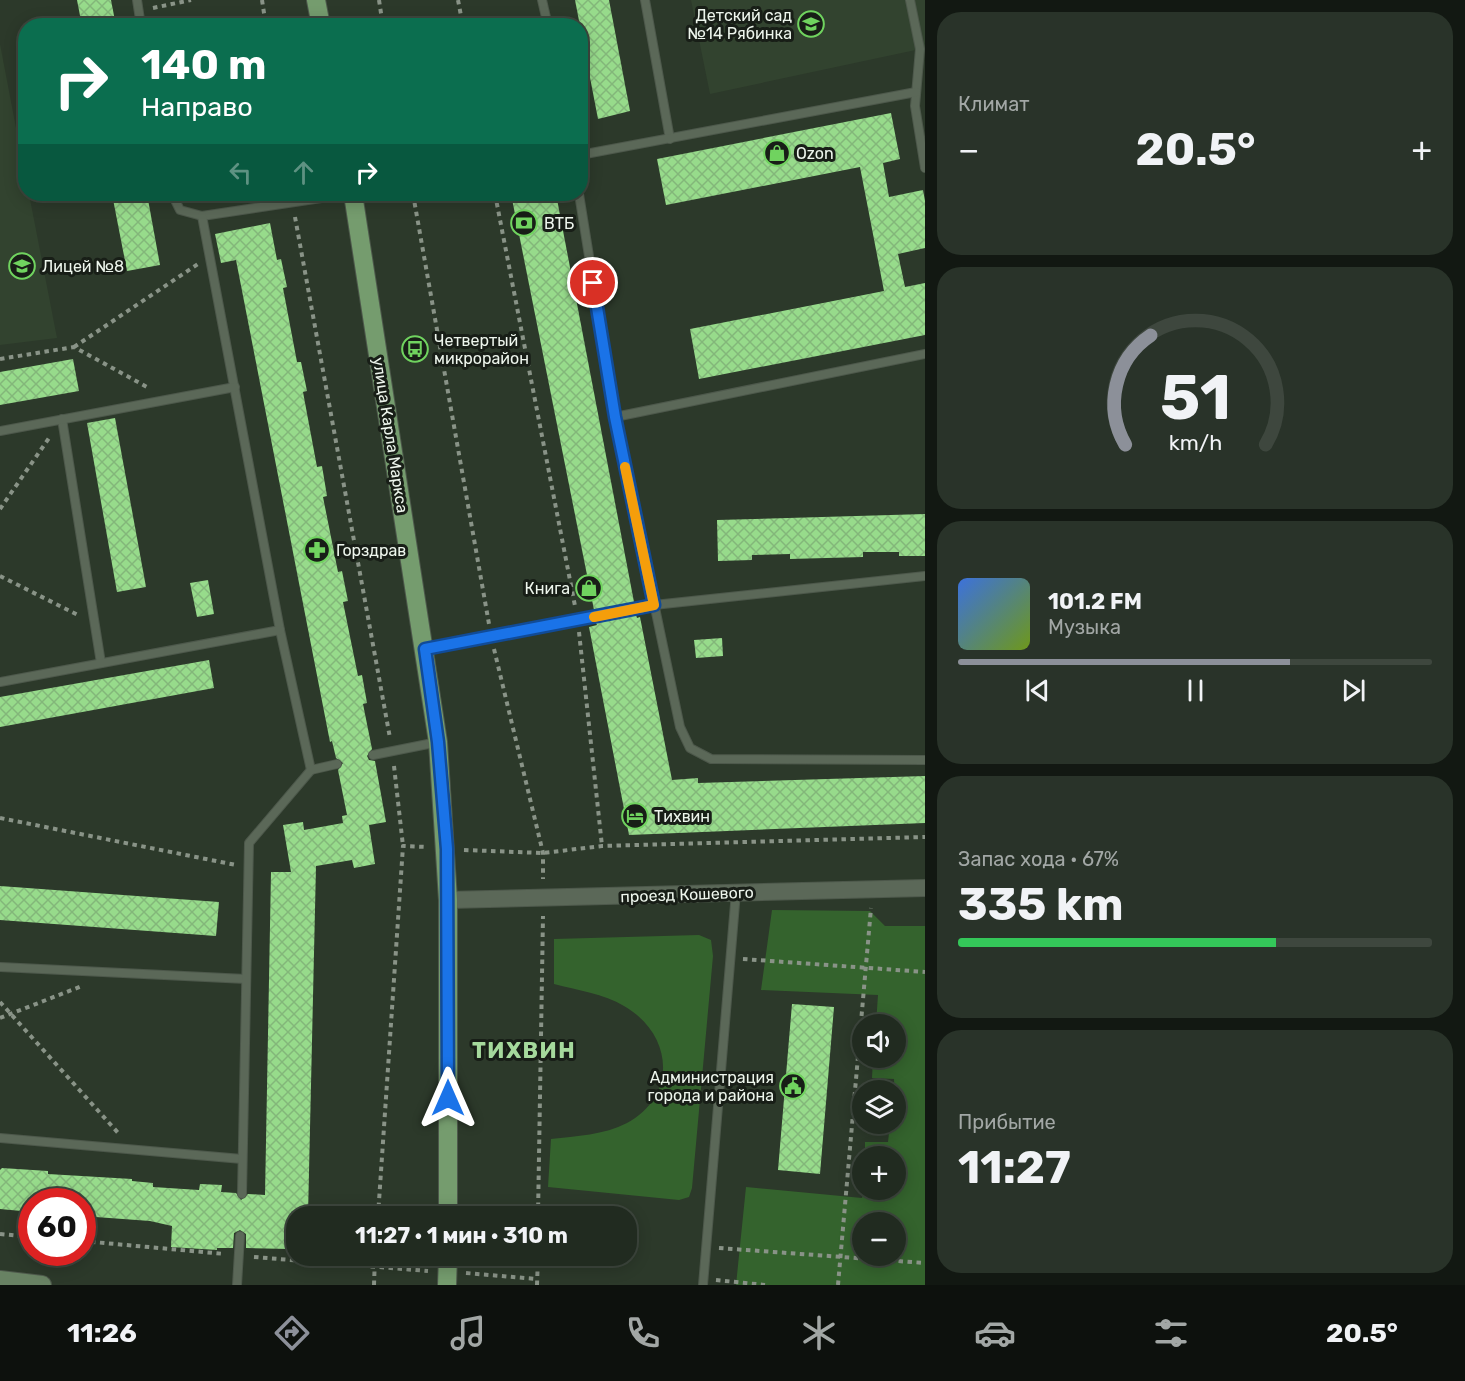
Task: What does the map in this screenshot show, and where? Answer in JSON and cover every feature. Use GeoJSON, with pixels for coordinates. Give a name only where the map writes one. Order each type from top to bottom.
{"type":"FeatureCollection","features":[{"type":"Feature","properties":{"kind":"main road"},"geometry":{"type":"LineString","coordinates":[[316,0],[319,18]]}},
{"type":"Feature","properties":{"kind":"main road","name":"улица Карла Маркса"},"geometry":{"type":"LineString","coordinates":[[354,201],[438,742],[447,849],[448,1206]]}},
{"type":"Feature","properties":{"kind":"street","name":"проезд Кошевого"},"geometry":{"type":"LineString","coordinates":[[448,900],[925,888]]}},
{"type":"Feature","properties":{"kind":"street"},"geometry":{"type":"LineString","coordinates":[[0,1280],[42,1285]]}},
{"type":"Feature","properties":{"kind":"lane"},"geometry":{"type":"LineString","coordinates":[[137,0],[140,18]]}},
{"type":"Feature","properties":{"kind":"lane"},"geometry":{"type":"LineString","coordinates":[[542,0],[546,18]]}},
{"type":"Feature","properties":{"kind":"lane"},"geometry":{"type":"LineString","coordinates":[[645,0],[670,139]]}},
{"type":"Feature","properties":{"kind":"lane"},"geometry":{"type":"LineString","coordinates":[[910,0],[920,50],[915,106],[925,168]]}},
{"type":"Feature","properties":{"kind":"lane"},"geometry":{"type":"LineString","coordinates":[[588,154],[916,93]]}},
{"type":"Feature","properties":{"kind":"lane"},"geometry":{"type":"LineString","coordinates":[[176,201],[180,210],[202,216],[292,201]]}},
{"type":"Feature","properties":{"kind":"lane"},"geometry":{"type":"LineString","coordinates":[[580,201],[615,417],[680,727],[690,748],[711,759],[925,760]]}},
{"type":"Feature","properties":{"kind":"lane"},"geometry":{"type":"LineString","coordinates":[[202,216],[280,630],[311,770]]}},
{"type":"Feature","properties":{"kind":"lane"},"geometry":{"type":"LineString","coordinates":[[615,417],[925,354]]}},
{"type":"Feature","properties":{"kind":"lane"},"geometry":{"type":"LineString","coordinates":[[0,430],[235,387]]}},
{"type":"Feature","properties":{"kind":"lane"},"geometry":{"type":"LineString","coordinates":[[62,419],[101,663]]}},
{"type":"Feature","properties":{"kind":"lane"},"geometry":{"type":"LineString","coordinates":[[425,649],[492,638],[654,605],[925,576]]}},
{"type":"Feature","properties":{"kind":"lane"},"geometry":{"type":"LineString","coordinates":[[0,682],[280,630]]}},
{"type":"Feature","properties":{"kind":"lane"},"geometry":{"type":"LineString","coordinates":[[373,755],[438,742]]}},
{"type":"Feature","properties":{"kind":"lane"},"geometry":{"type":"LineString","coordinates":[[242,1194],[249,843],[311,770],[337,764]]}},
{"type":"Feature","properties":{"kind":"lane"},"geometry":{"type":"LineString","coordinates":[[703,1282],[736,892]]}},
{"type":"Feature","properties":{"kind":"lane"},"geometry":{"type":"LineString","coordinates":[[0,967],[246,979]]}},
{"type":"Feature","properties":{"kind":"lane"},"geometry":{"type":"LineString","coordinates":[[0,1138],[242,1159]]}},
{"type":"Feature","properties":{"kind":"lane"},"geometry":{"type":"LineString","coordinates":[[237,1285],[240,1236]]}},
{"type":"Feature","properties":{"kind":"path"},"geometry":{"type":"LineString","coordinates":[[139,10],[190,0]]}},
{"type":"Feature","properties":{"kind":"path"},"geometry":{"type":"LineString","coordinates":[[262,0],[265,18]]}},
{"type":"Feature","properties":{"kind":"path"},"geometry":{"type":"LineString","coordinates":[[379,0],[382,18]]}},
{"type":"Feature","properties":{"kind":"path"},"geometry":{"type":"LineString","coordinates":[[458,0],[461,18]]}},
{"type":"Feature","properties":{"kind":"path"},"geometry":{"type":"LineString","coordinates":[[292,201],[392,751],[403,846],[379,1206]]}},
{"type":"Feature","properties":{"kind":"path"},"geometry":{"type":"LineString","coordinates":[[414,201],[492,638],[543,853],[538,1206]]}},
{"type":"Feature","properties":{"kind":"path"},"geometry":{"type":"LineString","coordinates":[[496,201],[578,621],[602,846]]}},
{"type":"Feature","properties":{"kind":"path"},"geometry":{"type":"LineString","coordinates":[[0,359],[74,346],[210,256]]}},
{"type":"Feature","properties":{"kind":"path"},"geometry":{"type":"LineString","coordinates":[[74,346],[169,399]]}},
{"type":"Feature","properties":{"kind":"path"},"geometry":{"type":"LineString","coordinates":[[0,508],[62,419]]}},
{"type":"Feature","properties":{"kind":"path"},"geometry":{"type":"LineString","coordinates":[[0,576],[95,624]]}},
{"type":"Feature","properties":{"kind":"path"},"geometry":{"type":"LineString","coordinates":[[0,818],[249,868]]}},
{"type":"Feature","properties":{"kind":"path"},"geometry":{"type":"LineString","coordinates":[[403,846],[543,853],[602,846],[925,837]]}},
{"type":"Feature","properties":{"kind":"path"},"geometry":{"type":"LineString","coordinates":[[838,1285],[872,889]]}},
{"type":"Feature","properties":{"kind":"path"},"geometry":{"type":"LineString","coordinates":[[730,958],[925,972]]}},
{"type":"Feature","properties":{"kind":"path"},"geometry":{"type":"LineString","coordinates":[[0,1018],[84,985]]}},
{"type":"Feature","properties":{"kind":"path"},"geometry":{"type":"LineString","coordinates":[[0,1002],[133,1149]]}},
{"type":"Feature","properties":{"kind":"path"},"geometry":{"type":"LineString","coordinates":[[0,1234],[18,1236]]}},
{"type":"Feature","properties":{"kind":"path"},"geometry":{"type":"LineString","coordinates":[[96,1242],[537,1279]]}},
{"type":"Feature","properties":{"kind":"path"},"geometry":{"type":"LineString","coordinates":[[705,1247],[925,1263]]}},
{"type":"Feature","properties":{"kind":"path"},"geometry":{"type":"LineString","coordinates":[[537,1285],[538,1266]]}},
{"type":"Feature","properties":{"kind":"path"},"geometry":{"type":"LineString","coordinates":[[374,1267],[374,1285]]}},
{"type":"Feature","properties":{"kind":"path"},"geometry":{"type":"LineString","coordinates":[[703,1282],[765,1285]]}},
{"type":"Feature","properties":{"kind":"shaded area","name":"Детский сад №14 Рябинка"},"geometry":{"type":"Polygon","coordinates":[[[691,0],[925,0],[925,48],[710,94],[691,0]]]}},
{"type":"Feature","properties":{"kind":"shaded area","name":"Лицей №8"},"geometry":{"type":"Polygon","coordinates":[[[0,44],[18,138],[18,201],[30,201],[57,338],[0,345],[0,44]]]}},
{"type":"Feature","properties":{"kind":"green space"},"geometry":{"type":"Polygon","coordinates":[[[772,910],[870,911],[885,926],[925,926],[925,1285],[736,1285],[746,1187],[852,1197],[852,1200],[906,1200],[906,1146],[865,1146],[865,1142],[888,1142],[889,1134],[906,1134],[906,1080],[872,1078],[872,1068],[906,1068],[906,1014],[877,1014],[878,995],[761,990],[772,910]]]}},
{"type":"Feature","properties":{"kind":"green space"},"geometry":{"type":"Polygon","coordinates":[[[699,935],[711,940],[713,956],[692,1188],[689,1197],[679,1200],[548,1187],[551,1139],[599,1133],[627,1123],[644,1111],[655,1097],[661,1081],[663,1064],[660,1048],[652,1032],[640,1018],[624,1006],[608,998],[554,984],[554,939],[699,935]]]}},
{"type":"Feature","properties":{"kind":"building"},"geometry":{"type":"Polygon","coordinates":[[[77,0],[111,0],[114,18],[80,18],[77,0]]]}},
{"type":"Feature","properties":{"kind":"building"},"geometry":{"type":"Polygon","coordinates":[[[575,0],[609,0],[630,111],[598,119],[588,67],[588,18],[578,18],[575,0]]]}},
{"type":"Feature","properties":{"kind":"building"},"geometry":{"type":"Polygon","coordinates":[[[891,113],[900,159],[883,163],[889,197],[923,190],[925,201],[925,248],[898,254],[905,287],[925,283],[925,335],[699,379],[690,329],[884,291],[860,167],[666,205],[657,159],[891,113]]]}},
{"type":"Feature","properties":{"kind":"building"},"geometry":{"type":"Polygon","coordinates":[[[113,201],[148,201],[160,265],[127,271],[113,201]]]}},
{"type":"Feature","properties":{"kind":"building"},"geometry":{"type":"Polygon","coordinates":[[[512,201],[557,201],[634,602],[594,610],[512,201]]]}},
{"type":"Feature","properties":{"kind":"building"},"geometry":{"type":"Polygon","coordinates":[[[270,223],[277,260],[281,259],[287,287],[283,288],[297,362],[301,362],[307,391],[303,392],[317,467],[322,466],[327,496],[323,497],[338,572],[342,571],[348,601],[343,602],[358,676],[362,675],[367,703],[363,704],[372,749],[367,756],[369,760],[375,761],[386,822],[369,825],[375,864],[354,868],[352,860],[316,866],[308,1206],[286,1206],[286,1249],[246,1248],[246,1234],[240,1230],[234,1233],[233,1248],[217,1248],[217,1250],[171,1247],[172,1226],[150,1221],[96,1217],[96,1188],[18,1188],[18,1211],[0,1209],[0,1170],[2,1168],[48,1171],[48,1174],[132,1179],[132,1181],[153,1183],[153,1187],[199,1190],[200,1184],[222,1185],[221,1192],[236,1193],[241,1200],[248,1194],[265,1195],[271,872],[291,872],[283,825],[303,822],[304,830],[343,823],[342,816],[347,815],[338,770],[343,763],[336,758],[332,741],[330,742],[236,260],[221,263],[215,234],[270,223]]]}},
{"type":"Feature","properties":{"kind":"building"},"geometry":{"type":"Polygon","coordinates":[[[73,359],[79,391],[0,405],[0,372],[73,359]]]}},
{"type":"Feature","properties":{"kind":"building"},"geometry":{"type":"Polygon","coordinates":[[[115,418],[146,587],[117,592],[87,423],[115,418]]]}},
{"type":"Feature","properties":{"kind":"building"},"geometry":{"type":"Polygon","coordinates":[[[925,514],[925,556],[899,556],[899,552],[863,552],[863,557],[790,559],[790,554],[752,555],[752,560],[718,561],[717,520],[925,514]]]}},
{"type":"Feature","properties":{"kind":"building"},"geometry":{"type":"Polygon","coordinates":[[[208,580],[214,614],[197,617],[190,583],[208,580]]]}},
{"type":"Feature","properties":{"kind":"building"},"geometry":{"type":"Polygon","coordinates":[[[636,615],[637,618],[640,617],[672,780],[698,778],[698,783],[925,776],[925,823],[629,835],[589,627],[597,625],[596,623],[636,615]]]}},
{"type":"Feature","properties":{"kind":"building"},"geometry":{"type":"Polygon","coordinates":[[[722,638],[723,656],[696,658],[694,640],[722,638]]]}},
{"type":"Feature","properties":{"kind":"building"},"geometry":{"type":"Polygon","coordinates":[[[209,660],[214,688],[0,727],[0,697],[209,660]]]}},
{"type":"Feature","properties":{"kind":"building"},"geometry":{"type":"Polygon","coordinates":[[[0,886],[219,902],[216,936],[0,920],[0,886]]]}},
{"type":"Feature","properties":{"kind":"building"},"geometry":{"type":"Polygon","coordinates":[[[792,1004],[834,1007],[820,1174],[778,1170],[792,1004]]]}},
{"type":"Feature","properties":{"kind":"slow traffic"},"geometry":{"type":"LineString","coordinates":[[594,617],[654,605],[625,467]]}},
{"type":"Feature","properties":{"kind":"place","name":"Детский сад №14 Рябинка"},"geometry":{"type":"Point","coordinates":[811,24]}},
{"type":"Feature","properties":{"kind":"place","name":"Ozon"},"geometry":{"type":"Point","coordinates":[777,153]}},
{"type":"Feature","properties":{"kind":"place","name":"ВТБ"},"geometry":{"type":"Point","coordinates":[524,223]}},
{"type":"Feature","properties":{"kind":"place","name":"Лицей №8"},"geometry":{"type":"Point","coordinates":[22,266]}},
{"type":"Feature","properties":{"kind":"place","name":"Четвертый микрорайон"},"geometry":{"type":"Point","coordinates":[415,349]}},
{"type":"Feature","properties":{"kind":"place","name":"Горздрав"},"geometry":{"type":"Point","coordinates":[317,550]}},
{"type":"Feature","properties":{"kind":"place","name":"Книга"},"geometry":{"type":"Point","coordinates":[589,588]}},
{"type":"Feature","properties":{"kind":"place","name":"Тихвин"},"geometry":{"type":"Point","coordinates":[635,816]}},
{"type":"Feature","properties":{"kind":"place","name":"Администрация города и района"},"geometry":{"type":"Point","coordinates":[793,1086]}},
{"type":"Feature","properties":{"kind":"district","name":"ТИХВИН"},"geometry":{"type":"Point","coordinates":[524,1050]}},
{"type":"Feature","properties":{"kind":"route"},"geometry":{"type":"LineString","coordinates":[[448,1098],[447,849],[438,742],[425,649],[492,638],[654,605],[615,417],[593,283]]}}]}
